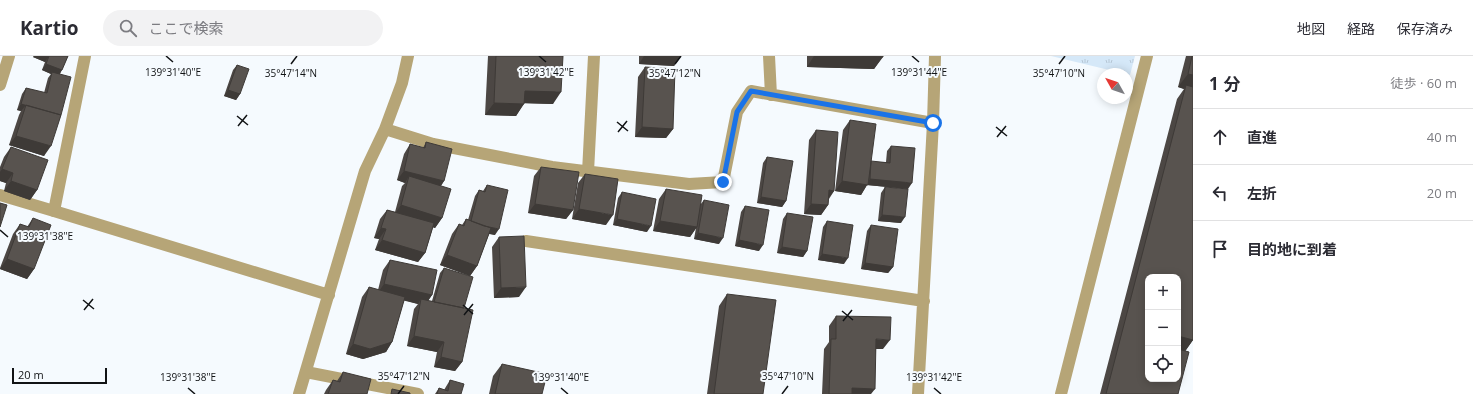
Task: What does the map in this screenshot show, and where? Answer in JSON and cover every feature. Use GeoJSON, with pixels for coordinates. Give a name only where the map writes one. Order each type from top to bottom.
{"type":"FeatureCollection","features":[{"type":"Feature","properties":{"kind":"street"},"geometry":{"type":"LineString","coordinates":[[0,86],[9,56]]}},
{"type":"Feature","properties":{"kind":"street"},"geometry":{"type":"LineString","coordinates":[[54,211],[85,56]]}},
{"type":"Feature","properties":{"kind":"street"},"geometry":{"type":"LineString","coordinates":[[299,394],[365,171],[385,129],[402,84],[408,56]]}},
{"type":"Feature","properties":{"kind":"street"},"geometry":{"type":"LineString","coordinates":[[588,172],[594,56]]}},
{"type":"Feature","properties":{"kind":"street"},"geometry":{"type":"LineString","coordinates":[[769,56],[771,94]]}},
{"type":"Feature","properties":{"kind":"street"},"geometry":{"type":"LineString","coordinates":[[918,394],[933,123],[935,56]]}},
{"type":"Feature","properties":{"kind":"street"},"geometry":{"type":"LineString","coordinates":[[1062,394],[1147,56]]}},
{"type":"Feature","properties":{"kind":"street"},"geometry":{"type":"LineString","coordinates":[[385,129],[433,144],[588,172],[689,184],[723,182],[737,112],[751,91],[933,123]]}},
{"type":"Feature","properties":{"kind":"street"},"geometry":{"type":"LineString","coordinates":[[0,195],[329,295]]}},
{"type":"Feature","properties":{"kind":"street"},"geometry":{"type":"LineString","coordinates":[[526,241],[924,301]]}},
{"type":"Feature","properties":{"kind":"street"},"geometry":{"type":"LineString","coordinates":[[306,372],[418,394]]}},
{"type":"Feature","properties":{"kind":"green space"},"geometry":{"type":"Polygon","coordinates":[[[1051,56],[1135,56],[1132,68],[1101,68],[1051,56]]]}},
{"type":"Feature","properties":{"kind":"building"},"geometry":{"type":"Polygon","coordinates":[[[49,56],[68,56],[62,70],[46,64],[49,56]]]}},
{"type":"Feature","properties":{"kind":"building"},"geometry":{"type":"Polygon","coordinates":[[[496,56],[563,56],[561,92],[525,91],[524,104],[494,103],[496,56]]]}},
{"type":"Feature","properties":{"kind":"building"},"geometry":{"type":"Polygon","coordinates":[[[862,56],[883,56],[883,57],[862,56]]]}},
{"type":"Feature","properties":{"kind":"building"},"geometry":{"type":"Polygon","coordinates":[[[1193,56],[1193,75],[1188,74],[1193,56]]]}},
{"type":"Feature","properties":{"kind":"building"},"geometry":{"type":"Polygon","coordinates":[[[237,65],[249,69],[240,94],[228,90],[237,65]]]}},
{"type":"Feature","properties":{"kind":"building"},"geometry":{"type":"Polygon","coordinates":[[[645,67],[675,69],[673,129],[642,127],[645,67]]]}},
{"type":"Feature","properties":{"kind":"building"},"geometry":{"type":"Polygon","coordinates":[[[52,72],[71,77],[61,115],[21,104],[26,88],[47,93],[52,72]]]}},
{"type":"Feature","properties":{"kind":"building"},"geometry":{"type":"Polygon","coordinates":[[[1186,85],[1193,87],[1193,340],[1181,337],[1181,274],[1145,274],[1145,382],[1181,382],[1181,350],[1189,352],[1178,394],[1106,394],[1186,85]]]}},
{"type":"Feature","properties":{"kind":"building"},"geometry":{"type":"Polygon","coordinates":[[[26,105],[61,115],[51,146],[16,136],[26,105]]]}},
{"type":"Feature","properties":{"kind":"building"},"geometry":{"type":"Polygon","coordinates":[[[850,120],[876,124],[868,185],[842,181],[850,120]]]}},
{"type":"Feature","properties":{"kind":"building"},"geometry":{"type":"Polygon","coordinates":[[[816,130],[838,132],[834,191],[829,190],[828,205],[811,204],[816,130]]]}},
{"type":"Feature","properties":{"kind":"building"},"geometry":{"type":"Polygon","coordinates":[[[426,142],[452,149],[444,181],[404,171],[410,144],[425,148],[426,142]]]}},
{"type":"Feature","properties":{"kind":"building"},"geometry":{"type":"Polygon","coordinates":[[[891,146],[915,148],[912,183],[870,179],[871,161],[890,163],[891,146]]]}},
{"type":"Feature","properties":{"kind":"building"},"geometry":{"type":"Polygon","coordinates":[[[11,147],[48,160],[37,190],[11,181],[13,173],[2,169],[11,147]]]}},
{"type":"Feature","properties":{"kind":"building"},"geometry":{"type":"Polygon","coordinates":[[[767,157],[793,161],[786,201],[761,197],[767,157]]]}},
{"type":"Feature","properties":{"kind":"building"},"geometry":{"type":"Polygon","coordinates":[[[541,167],[579,172],[573,210],[535,204],[541,167]]]}},
{"type":"Feature","properties":{"kind":"building"},"geometry":{"type":"Polygon","coordinates":[[[585,174],[618,179],[613,215],[579,209],[585,174]]]}},
{"type":"Feature","properties":{"kind":"building"},"geometry":{"type":"Polygon","coordinates":[[[409,176],[451,189],[442,218],[401,205],[409,176]]]}},
{"type":"Feature","properties":{"kind":"building"},"geometry":{"type":"Polygon","coordinates":[[[487,185],[508,190],[499,229],[484,226],[471,221],[479,190],[485,192],[487,185]]]}},
{"type":"Feature","properties":{"kind":"building"},"geometry":{"type":"Polygon","coordinates":[[[885,187],[908,189],[905,217],[882,215],[885,187]]]}},
{"type":"Feature","properties":{"kind":"building"},"geometry":{"type":"Polygon","coordinates":[[[666,189],[702,195],[697,227],[660,221],[666,189]]]}},
{"type":"Feature","properties":{"kind":"building"},"geometry":{"type":"Polygon","coordinates":[[[622,192],[656,199],[651,226],[617,219],[622,192]]]}},
{"type":"Feature","properties":{"kind":"building"},"geometry":{"type":"Polygon","coordinates":[[[704,200],[729,205],[723,238],[698,233],[704,200]]]}},
{"type":"Feature","properties":{"kind":"building"},"geometry":{"type":"Polygon","coordinates":[[[0,203],[7,205],[0,227],[0,203]]]}},
{"type":"Feature","properties":{"kind":"building"},"geometry":{"type":"Polygon","coordinates":[[[745,206],[769,210],[763,245],[739,240],[745,206]]]}},
{"type":"Feature","properties":{"kind":"building"},"geometry":{"type":"Polygon","coordinates":[[[387,210],[434,223],[425,253],[382,240],[386,229],[381,228],[387,210]]]}},
{"type":"Feature","properties":{"kind":"building"},"geometry":{"type":"Polygon","coordinates":[[[787,213],[813,217],[807,251],[782,247],[787,213]]]}},
{"type":"Feature","properties":{"kind":"building"},"geometry":{"type":"Polygon","coordinates":[[[33,218],[51,225],[34,269],[7,259],[20,224],[29,227],[33,218]]]}},
{"type":"Feature","properties":{"kind":"building"},"geometry":{"type":"Polygon","coordinates":[[[466,219],[491,228],[477,266],[447,255],[459,224],[464,226],[466,219]]]}},
{"type":"Feature","properties":{"kind":"building"},"geometry":{"type":"Polygon","coordinates":[[[827,221],[853,225],[848,258],[822,254],[827,221]]]}},
{"type":"Feature","properties":{"kind":"building"},"geometry":{"type":"Polygon","coordinates":[[[871,225],[898,229],[893,267],[865,263],[871,225]]]}},
{"type":"Feature","properties":{"kind":"building"},"geometry":{"type":"Polygon","coordinates":[[[524,236],[526,287],[501,288],[499,237],[524,236]]]}},
{"type":"Feature","properties":{"kind":"building"},"geometry":{"type":"Polygon","coordinates":[[[390,260],[437,270],[432,295],[384,284],[390,260]]]}},
{"type":"Feature","properties":{"kind":"building"},"geometry":{"type":"Polygon","coordinates":[[[444,268],[473,277],[464,308],[434,302],[444,268]]]}},
{"type":"Feature","properties":{"kind":"building"},"geometry":{"type":"Polygon","coordinates":[[[369,287],[405,297],[392,342],[370,349],[353,344],[369,287]]]}},
{"type":"Feature","properties":{"kind":"building"},"geometry":{"type":"Polygon","coordinates":[[[727,294],[776,300],[763,394],[714,394],[727,294]]]}},
{"type":"Feature","properties":{"kind":"building"},"geometry":{"type":"Polygon","coordinates":[[[421,299],[473,310],[462,362],[441,357],[444,342],[414,336],[421,299]]]}},
{"type":"Feature","properties":{"kind":"building"},"geometry":{"type":"Polygon","coordinates":[[[836,316],[891,317],[890,340],[876,339],[875,389],[852,388],[852,394],[829,394],[831,339],[836,339],[836,316]]]}},
{"type":"Feature","properties":{"kind":"building"},"geometry":{"type":"Polygon","coordinates":[[[502,364],[547,374],[542,394],[495,394],[502,364]]]}},
{"type":"Feature","properties":{"kind":"building"},"geometry":{"type":"Polygon","coordinates":[[[343,372],[371,379],[367,394],[328,394],[333,380],[340,382],[343,372]]]}},
{"type":"Feature","properties":{"kind":"building"},"geometry":{"type":"Polygon","coordinates":[[[450,380],[464,384],[461,394],[437,394],[439,388],[448,391],[450,380]]]}},
{"type":"Feature","properties":{"kind":"building"},"geometry":{"type":"Polygon","coordinates":[[[392,389],[410,393],[410,394],[391,394],[392,389]]]}},
{"type":"Feature","properties":{"kind":"route"},"geometry":{"type":"LineString","coordinates":[[723,182],[737,112],[751,91],[933,123]]}}]}
